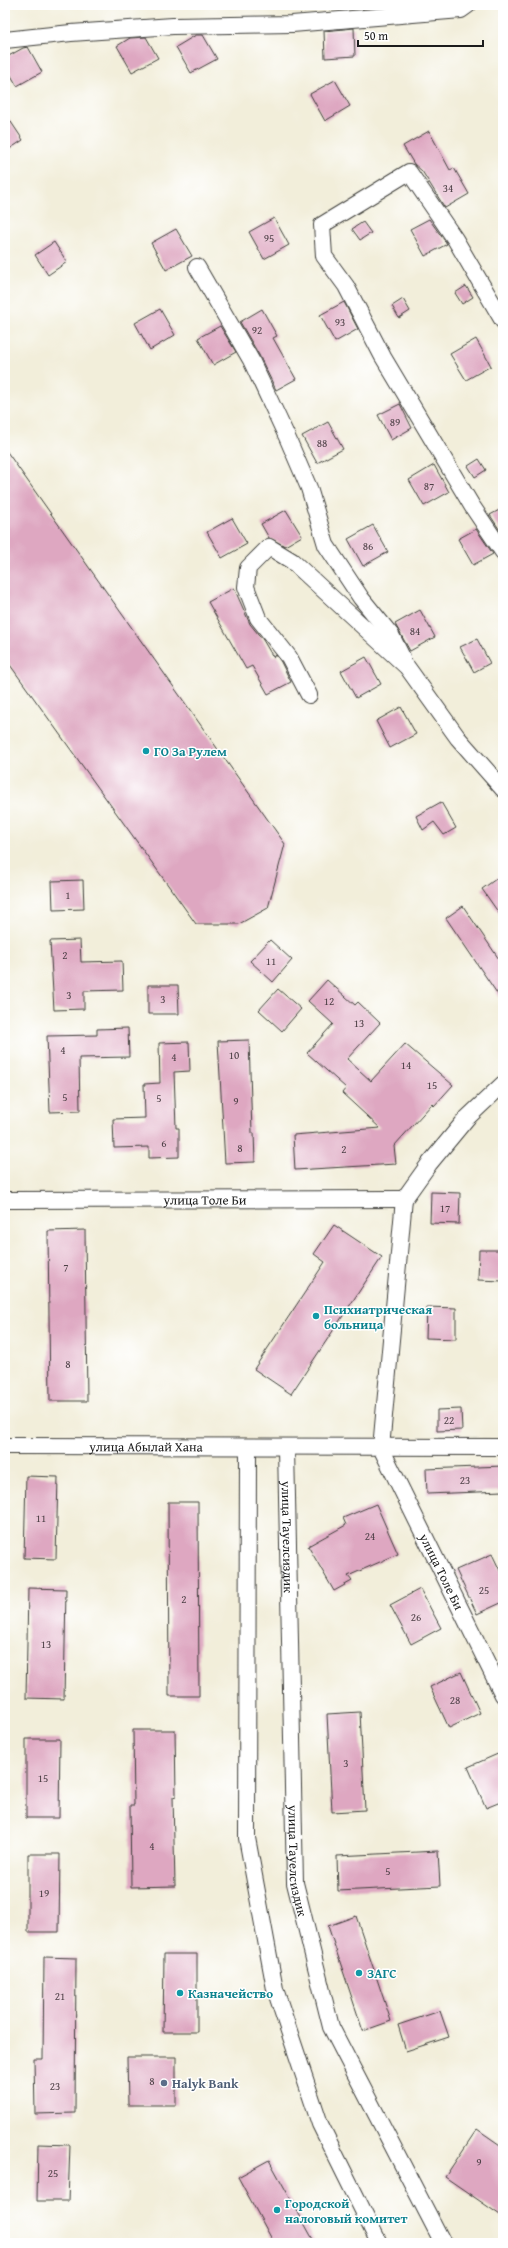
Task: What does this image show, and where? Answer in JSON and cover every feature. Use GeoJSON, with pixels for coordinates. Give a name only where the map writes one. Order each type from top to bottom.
{"type":"FeatureCollection","features":[{"type":"Feature","properties":{"kind":"street"},"geometry":{"type":"LineString","coordinates":[[5,40],[71,33],[173,26],[292,24],[461,10],[468,5]]}},
{"type":"Feature","properties":{"kind":"street"},"geometry":{"type":"LineString","coordinates":[[503,321],[455,239],[409,172],[322,225],[324,256],[346,286],[383,357],[472,506],[503,552]]}},
{"type":"Feature","properties":{"kind":"street"},"geometry":{"type":"LineString","coordinates":[[197,267],[251,360],[287,437],[309,488],[326,545],[361,598],[391,635],[407,667],[458,738],[503,789]]}},
{"type":"Feature","properties":{"kind":"street"},"geometry":{"type":"LineString","coordinates":[[309,696],[289,657],[258,618],[246,587],[248,568],[269,547],[292,561],[407,667]]}},
{"type":"Feature","properties":{"kind":"street"},"geometry":{"type":"LineString","coordinates":[[381,1448],[404,1199],[429,1164],[467,1118],[503,1084]]}},
{"type":"Feature","properties":{"kind":"street","name":"улица Толе Би"},"geometry":{"type":"LineString","coordinates":[[5,1200],[404,1199]]}},
{"type":"Feature","properties":{"kind":"street","name":"улица Абылай Хана"},"geometry":{"type":"LineString","coordinates":[[5,1446],[248,1448],[503,1447]]}},
{"type":"Feature","properties":{"kind":"street"},"geometry":{"type":"LineString","coordinates":[[248,1448],[246,1838],[275,1989],[320,2124],[380,2243]]}},
{"type":"Feature","properties":{"kind":"street","name":"улица Тауелсиздик"},"geometry":{"type":"LineString","coordinates":[[286,1448],[295,1883],[331,2027],[443,2243]]}},
{"type":"Feature","properties":{"kind":"street","name":"улица Толе Би"},"geometry":{"type":"LineString","coordinates":[[381,1448],[503,1695]]}},
{"type":"Feature","properties":{"kind":"building"},"geometry":{"type":"Polygon","coordinates":[[[354,28],[355,56],[325,58],[324,31],[354,28]]]}},
{"type":"Feature","properties":{"kind":"building"},"geometry":{"type":"Polygon","coordinates":[[[196,35],[203,35],[217,59],[191,73],[176,47],[196,35]]]}},
{"type":"Feature","properties":{"kind":"building"},"geometry":{"type":"Polygon","coordinates":[[[146,37],[158,58],[132,72],[117,46],[130,38],[146,37]]]}},
{"type":"Feature","properties":{"kind":"building"},"geometry":{"type":"Polygon","coordinates":[[[28,47],[42,72],[17,86],[5,65],[5,58],[23,48],[28,47]]]}},
{"type":"Feature","properties":{"kind":"building"},"geometry":{"type":"Polygon","coordinates":[[[335,80],[350,106],[325,121],[310,94],[335,80]]]}},
{"type":"Feature","properties":{"kind":"building"},"geometry":{"type":"Polygon","coordinates":[[[5,113],[23,140],[5,152],[5,113]]]}},
{"type":"Feature","properties":{"kind":"building"},"geometry":{"type":"Polygon","coordinates":[[[429,131],[450,170],[454,168],[469,194],[445,208],[422,171],[414,164],[403,146],[429,131]]]}},
{"type":"Feature","properties":{"kind":"building"},"geometry":{"type":"Polygon","coordinates":[[[274,218],[289,245],[264,259],[249,232],[274,218]]]}},
{"type":"Feature","properties":{"kind":"building"},"geometry":{"type":"Polygon","coordinates":[[[429,219],[447,244],[425,256],[410,229],[429,219]]]}},
{"type":"Feature","properties":{"kind":"building"},"geometry":{"type":"Polygon","coordinates":[[[363,222],[371,233],[360,240],[352,229],[363,222]]]}},
{"type":"Feature","properties":{"kind":"building"},"geometry":{"type":"Polygon","coordinates":[[[176,229],[192,256],[166,270],[151,243],[176,229]]]}},
{"type":"Feature","properties":{"kind":"building"},"geometry":{"type":"Polygon","coordinates":[[[54,242],[67,262],[48,275],[35,255],[54,242]]]}},
{"type":"Feature","properties":{"kind":"building"},"geometry":{"type":"Polygon","coordinates":[[[466,286],[473,297],[462,304],[455,293],[466,286]]]}},
{"type":"Feature","properties":{"kind":"building"},"geometry":{"type":"Polygon","coordinates":[[[403,299],[410,311],[399,318],[392,306],[403,299]]]}},
{"type":"Feature","properties":{"kind":"building"},"geometry":{"type":"Polygon","coordinates":[[[344,302],[358,329],[335,342],[320,315],[344,302]]]}},
{"type":"Feature","properties":{"kind":"building"},"geometry":{"type":"Polygon","coordinates":[[[160,309],[175,335],[150,350],[135,323],[160,309]]]}},
{"type":"Feature","properties":{"kind":"building"},"geometry":{"type":"Polygon","coordinates":[[[262,309],[277,336],[273,338],[296,379],[276,390],[259,355],[240,322],[262,309]]]}},
{"type":"Feature","properties":{"kind":"building"},"geometry":{"type":"Polygon","coordinates":[[[220,326],[236,352],[213,365],[198,338],[220,326]]]}},
{"type":"Feature","properties":{"kind":"building"},"geometry":{"type":"Polygon","coordinates":[[[476,339],[491,366],[466,380],[450,354],[476,339]]]}},
{"type":"Feature","properties":{"kind":"building"},"geometry":{"type":"Polygon","coordinates":[[[400,404],[412,428],[391,440],[378,415],[400,404]]]}},
{"type":"Feature","properties":{"kind":"building"},"geometry":{"type":"Polygon","coordinates":[[[328,422],[343,449],[317,463],[302,436],[328,422]]]}},
{"type":"Feature","properties":{"kind":"building","name":"ГО За Рулем"},"geometry":{"type":"Polygon","coordinates":[[[5,449],[285,844],[268,908],[239,924],[196,924],[5,658],[5,449]]]}},
{"type":"Feature","properties":{"kind":"building"},"geometry":{"type":"Polygon","coordinates":[[[479,459],[486,470],[475,477],[468,466],[479,459]]]}},
{"type":"Feature","properties":{"kind":"building"},"geometry":{"type":"Polygon","coordinates":[[[434,465],[449,492],[424,506],[409,480],[434,465]]]}},
{"type":"Feature","properties":{"kind":"building"},"geometry":{"type":"Polygon","coordinates":[[[503,508],[503,535],[490,515],[503,508]]]}},
{"type":"Feature","properties":{"kind":"building"},"geometry":{"type":"Polygon","coordinates":[[[286,510],[302,536],[285,546],[269,538],[261,524],[286,510]]]}},
{"type":"Feature","properties":{"kind":"building"},"geometry":{"type":"Polygon","coordinates":[[[232,518],[247,544],[222,558],[207,532],[232,518]]]}},
{"type":"Feature","properties":{"kind":"building"},"geometry":{"type":"Polygon","coordinates":[[[373,525],[388,552],[363,566],[348,539],[373,525]]]}},
{"type":"Feature","properties":{"kind":"building"},"geometry":{"type":"Polygon","coordinates":[[[476,529],[493,554],[473,565],[458,539],[476,529]]]}},
{"type":"Feature","properties":{"kind":"building"},"geometry":{"type":"Polygon","coordinates":[[[234,588],[250,624],[263,640],[273,657],[276,655],[281,662],[291,682],[268,694],[252,666],[246,669],[208,602],[234,588]]]}},
{"type":"Feature","properties":{"kind":"building"},"geometry":{"type":"Polygon","coordinates":[[[420,610],[435,637],[410,651],[395,624],[420,610]]]}},
{"type":"Feature","properties":{"kind":"building"},"geometry":{"type":"Polygon","coordinates":[[[477,639],[490,663],[474,672],[460,647],[477,639]]]}},
{"type":"Feature","properties":{"kind":"building"},"geometry":{"type":"Polygon","coordinates":[[[366,657],[381,684],[356,698],[341,671],[366,657]]]}},
{"type":"Feature","properties":{"kind":"building"},"geometry":{"type":"Polygon","coordinates":[[[401,707],[416,734],[390,748],[376,721],[401,707]]]}},
{"type":"Feature","properties":{"kind":"building"},"geometry":{"type":"Polygon","coordinates":[[[441,802],[456,828],[444,835],[434,822],[423,830],[416,816],[441,802]]]}},
{"type":"Feature","properties":{"kind":"building"},"geometry":{"type":"Polygon","coordinates":[[[503,874],[503,919],[482,889],[503,874]]]}},
{"type":"Feature","properties":{"kind":"building"},"geometry":{"type":"Polygon","coordinates":[[[83,880],[84,909],[53,910],[52,881],[83,880]]]}},
{"type":"Feature","properties":{"kind":"building"},"geometry":{"type":"Polygon","coordinates":[[[463,906],[503,965],[503,1002],[446,918],[463,906]]]}},
{"type":"Feature","properties":{"kind":"building"},"geometry":{"type":"Polygon","coordinates":[[[80,940],[81,962],[122,961],[123,990],[84,991],[84,1009],[54,1010],[50,941],[80,940]]]}},
{"type":"Feature","properties":{"kind":"building"},"geometry":{"type":"Polygon","coordinates":[[[270,940],[292,960],[273,982],[250,961],[270,940]]]}},
{"type":"Feature","properties":{"kind":"building"},"geometry":{"type":"Polygon","coordinates":[[[327,980],[355,1005],[358,1002],[380,1023],[347,1059],[371,1081],[405,1044],[453,1085],[434,1106],[432,1104],[394,1146],[396,1164],[295,1170],[293,1135],[380,1128],[342,1093],[346,1088],[307,1053],[333,1024],[308,1001],[327,980]]]}},
{"type":"Feature","properties":{"kind":"building"},"geometry":{"type":"Polygon","coordinates":[[[148,985],[178,985],[179,1014],[148,1014],[148,985]]]}},
{"type":"Feature","properties":{"kind":"building"},"geometry":{"type":"Polygon","coordinates":[[[278,989],[301,1009],[282,1031],[259,1010],[278,989]]]}},
{"type":"Feature","properties":{"kind":"building"},"geometry":{"type":"Polygon","coordinates":[[[128,1028],[129,1057],[79,1058],[80,1111],[50,1112],[47,1036],[97,1035],[97,1029],[128,1028]]]}},
{"type":"Feature","properties":{"kind":"building"},"geometry":{"type":"Polygon","coordinates":[[[249,1040],[252,1133],[254,1133],[255,1162],[225,1163],[218,1041],[249,1040]]]}},
{"type":"Feature","properties":{"kind":"building"},"geometry":{"type":"Polygon","coordinates":[[[189,1042],[190,1071],[174,1072],[176,1128],[179,1128],[179,1157],[149,1158],[149,1147],[114,1148],[113,1119],[145,1118],[144,1084],[160,1083],[159,1043],[189,1042]]]}},
{"type":"Feature","properties":{"kind":"building"},"geometry":{"type":"Polygon","coordinates":[[[431,1192],[460,1193],[459,1224],[430,1223],[431,1192]]]}},
{"type":"Feature","properties":{"kind":"building","name":"Психиатрическая больница"},"geometry":{"type":"Polygon","coordinates":[[[334,1225],[382,1257],[291,1394],[254,1369],[325,1262],[314,1254],[334,1225]]]}},
{"type":"Feature","properties":{"kind":"building"},"geometry":{"type":"Polygon","coordinates":[[[85,1230],[87,1401],[50,1401],[48,1231],[85,1230]]]}},
{"type":"Feature","properties":{"kind":"building"},"geometry":{"type":"Polygon","coordinates":[[[479,1250],[503,1250],[503,1281],[478,1280],[479,1250]]]}},
{"type":"Feature","properties":{"kind":"building"},"geometry":{"type":"Polygon","coordinates":[[[427,1307],[456,1308],[456,1339],[426,1338],[427,1307]]]}},
{"type":"Feature","properties":{"kind":"building"},"geometry":{"type":"Polygon","coordinates":[[[461,1409],[462,1430],[437,1431],[437,1410],[461,1409]]]}},
{"type":"Feature","properties":{"kind":"building"},"geometry":{"type":"Polygon","coordinates":[[[503,1466],[503,1491],[427,1494],[426,1469],[503,1466]]]}},
{"type":"Feature","properties":{"kind":"building"},"geometry":{"type":"Polygon","coordinates":[[[26,1476],[58,1477],[56,1559],[24,1558],[26,1476]]]}},
{"type":"Feature","properties":{"kind":"building"},"geometry":{"type":"Polygon","coordinates":[[[168,1502],[198,1502],[199,1696],[169,1696],[168,1502]]]}},
{"type":"Feature","properties":{"kind":"building"},"geometry":{"type":"Polygon","coordinates":[[[376,1504],[398,1554],[348,1576],[352,1581],[334,1591],[308,1546],[346,1525],[343,1518],[376,1504]]]}},
{"type":"Feature","properties":{"kind":"building"},"geometry":{"type":"Polygon","coordinates":[[[492,1554],[503,1577],[503,1602],[477,1614],[456,1570],[492,1554]]]}},
{"type":"Feature","properties":{"kind":"building"},"geometry":{"type":"Polygon","coordinates":[[[28,1588],[66,1589],[64,1699],[26,1698],[28,1588]]]}},
{"type":"Feature","properties":{"kind":"building"},"geometry":{"type":"Polygon","coordinates":[[[420,1589],[441,1628],[411,1644],[390,1605],[420,1589]]]}},
{"type":"Feature","properties":{"kind":"building"},"geometry":{"type":"Polygon","coordinates":[[[461,1672],[480,1713],[449,1728],[430,1687],[461,1672]]]}},
{"type":"Feature","properties":{"kind":"building"},"geometry":{"type":"Polygon","coordinates":[[[360,1712],[365,1810],[332,1812],[327,1714],[360,1712]]]}},
{"type":"Feature","properties":{"kind":"building"},"geometry":{"type":"Polygon","coordinates":[[[133,1730],[175,1730],[176,1796],[173,1797],[175,1886],[131,1887],[130,1805],[134,1805],[133,1730]]]}},
{"type":"Feature","properties":{"kind":"building"},"geometry":{"type":"Polygon","coordinates":[[[26,1739],[60,1739],[59,1818],[26,1818],[26,1739]]]}},
{"type":"Feature","properties":{"kind":"building"},"geometry":{"type":"Polygon","coordinates":[[[500,1753],[503,1760],[503,1801],[486,1808],[468,1767],[500,1753]]]}},
{"type":"Feature","properties":{"kind":"building"},"geometry":{"type":"Polygon","coordinates":[[[438,1851],[440,1886],[338,1891],[337,1856],[438,1851]]]}},
{"type":"Feature","properties":{"kind":"building"},"geometry":{"type":"Polygon","coordinates":[[[28,1854],[60,1854],[59,1932],[28,1932],[28,1854]]]}},
{"type":"Feature","properties":{"kind":"building","name":"ЗАГС"},"geometry":{"type":"Polygon","coordinates":[[[356,1916],[391,2021],[363,2031],[328,1926],[356,1916]]]}},
{"type":"Feature","properties":{"kind":"building","name":"Казначейство"},"geometry":{"type":"Polygon","coordinates":[[[164,1954],[197,1954],[197,2032],[163,2032],[164,1954]]]}},
{"type":"Feature","properties":{"kind":"building"},"geometry":{"type":"Polygon","coordinates":[[[44,1957],[76,1958],[75,2113],[35,2114],[34,2059],[43,2059],[44,1957]]]}},
{"type":"Feature","properties":{"kind":"building"},"geometry":{"type":"Polygon","coordinates":[[[440,2011],[449,2037],[406,2051],[398,2025],[440,2011]]]}},
{"type":"Feature","properties":{"kind":"building"},"geometry":{"type":"Polygon","coordinates":[[[127,2057],[176,2057],[176,2105],[128,2105],[127,2057]]]}},
{"type":"Feature","properties":{"kind":"building"},"geometry":{"type":"Polygon","coordinates":[[[477,2129],[503,2147],[503,2217],[445,2177],[477,2129]]]}},
{"type":"Feature","properties":{"kind":"building"},"geometry":{"type":"Polygon","coordinates":[[[38,2144],[70,2145],[68,2201],[37,2201],[38,2144]]]}},
{"type":"Feature","properties":{"kind":"building","name":"Городской налоговый комитет"},"geometry":{"type":"Polygon","coordinates":[[[269,2160],[315,2243],[274,2243],[238,2177],[269,2160]]]}},
{"type":"Feature","properties":{"kind":"place","name":"ГО За Рулем"},"geometry":{"type":"Point","coordinates":[146,751]}},
{"type":"Feature","properties":{"kind":"place","name":"Психиатрическая больница"},"geometry":{"type":"Point","coordinates":[316,1316]}},
{"type":"Feature","properties":{"kind":"place","name":"ЗАГС"},"geometry":{"type":"Point","coordinates":[359,1973]}},
{"type":"Feature","properties":{"kind":"place","name":"Казначейство"},"geometry":{"type":"Point","coordinates":[180,1993]}},
{"type":"Feature","properties":{"kind":"place","name":"Halyk Bank"},"geometry":{"type":"Point","coordinates":[164,2083]}},
{"type":"Feature","properties":{"kind":"place","name":"Городской налоговый комитет"},"geometry":{"type":"Point","coordinates":[277,2210]}}]}
